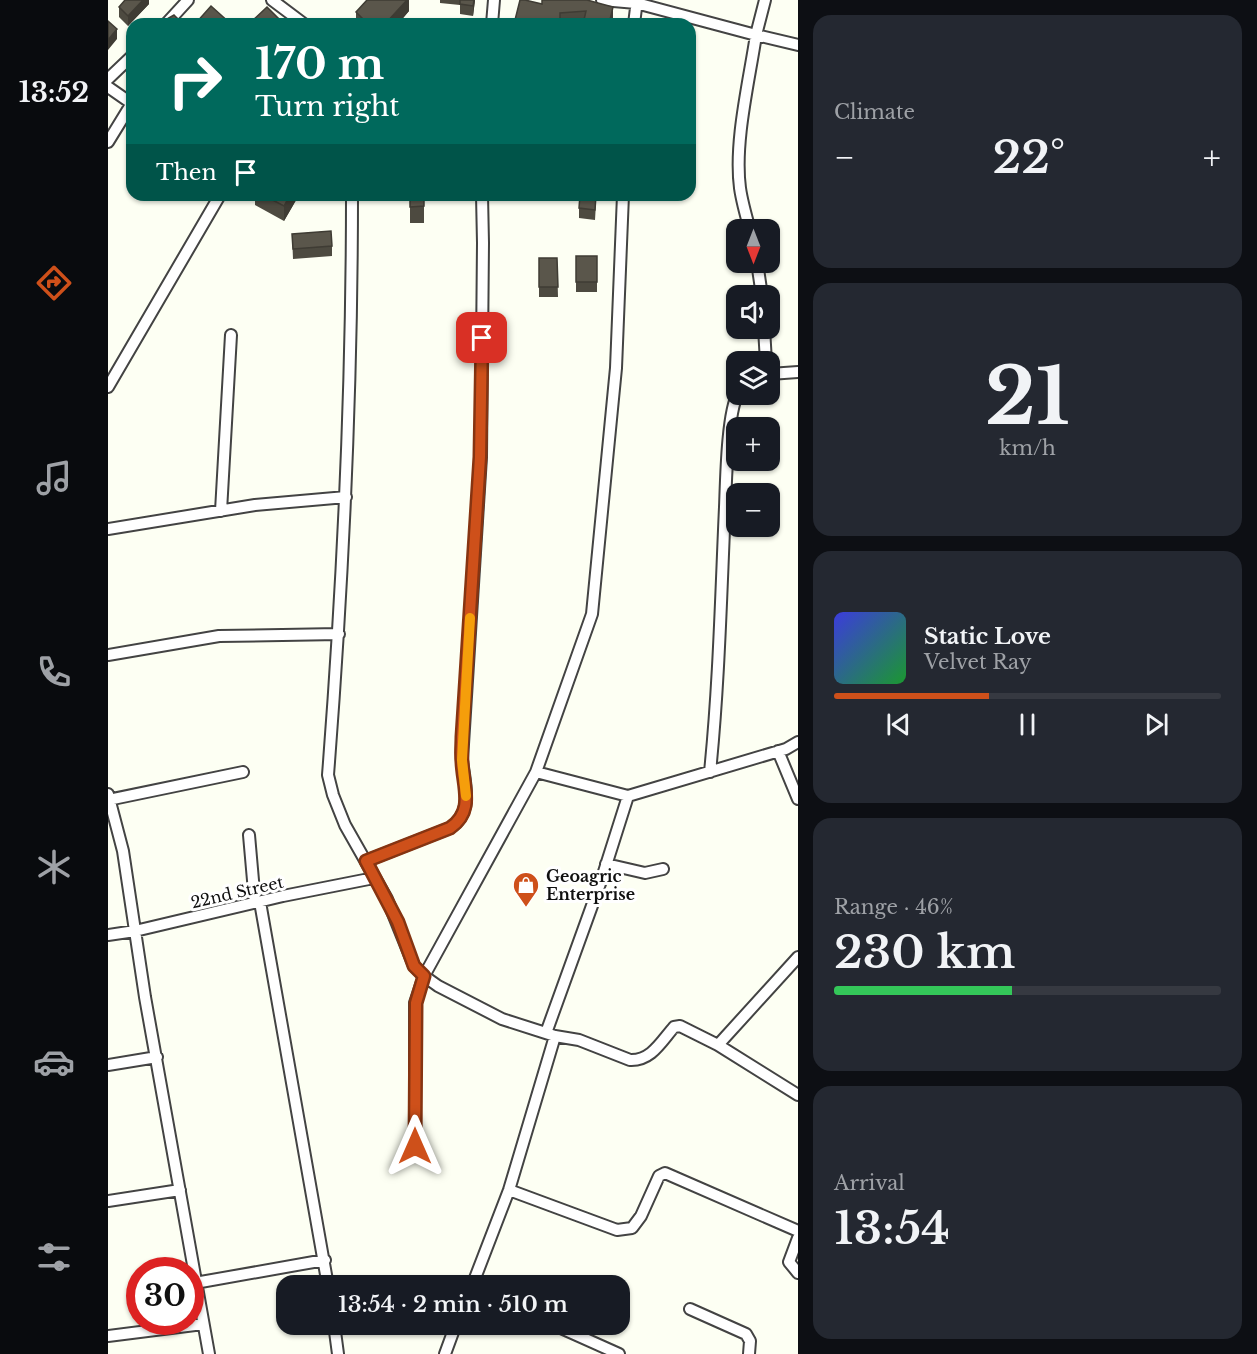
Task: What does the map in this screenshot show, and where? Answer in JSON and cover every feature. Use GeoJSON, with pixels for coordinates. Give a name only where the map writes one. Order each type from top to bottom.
{"type":"FeatureCollection","features":[{"type":"Feature","properties":{"kind":"street"},"geometry":{"type":"LineString","coordinates":[[172,18],[188,0]]}},
{"type":"Feature","properties":{"kind":"street"},"geometry":{"type":"LineString","coordinates":[[272,0],[296,18]]}},
{"type":"Feature","properties":{"kind":"street"},"geometry":{"type":"LineString","coordinates":[[492,18],[494,0]]}},
{"type":"Feature","properties":{"kind":"street"},"geometry":{"type":"LineString","coordinates":[[602,0],[636,2],[694,18]]}},
{"type":"Feature","properties":{"kind":"street"},"geometry":{"type":"LineString","coordinates":[[747,219],[740,187],[742,126],[756,35],[765,0]]}},
{"type":"Feature","properties":{"kind":"street"},"geometry":{"type":"LineString","coordinates":[[635,18],[636,2]]}},
{"type":"Feature","properties":{"kind":"street"},"geometry":{"type":"LineString","coordinates":[[696,18],[798,45]]}},
{"type":"Feature","properties":{"kind":"street"},"geometry":{"type":"LineString","coordinates":[[108,79],[126,62]]}},
{"type":"Feature","properties":{"kind":"street"},"geometry":{"type":"LineString","coordinates":[[108,87],[126,99]]}},
{"type":"Feature","properties":{"kind":"street"},"geometry":{"type":"LineString","coordinates":[[108,142],[126,113]]}},
{"type":"Feature","properties":{"kind":"street"},"geometry":{"type":"LineString","coordinates":[[108,387],[216,201]]}},
{"type":"Feature","properties":{"kind":"street"},"geometry":{"type":"LineString","coordinates":[[352,201],[346,497],[329,784],[345,825],[387,898],[414,966],[438,986],[502,1019],[551,1035],[579,1040],[630,1060],[638,1061],[649,1056],[674,1028],[680,1026],[718,1045],[798,1095]]}},
{"type":"Feature","properties":{"kind":"street"},"geometry":{"type":"LineString","coordinates":[[366,861],[450,828],[458,823],[466,804],[462,760],[480,457],[482,201]]}},
{"type":"Feature","properties":{"kind":"street"},"geometry":{"type":"LineString","coordinates":[[415,1146],[416,1003],[424,976],[536,772],[592,614],[616,368],[623,201]]}},
{"type":"Feature","properties":{"kind":"street"},"geometry":{"type":"LineString","coordinates":[[221,511],[231,335]]}},
{"type":"Feature","properties":{"kind":"street"},"geometry":{"type":"LineString","coordinates":[[780,373],[798,372]]}},
{"type":"Feature","properties":{"kind":"street"},"geometry":{"type":"LineString","coordinates":[[710,771],[716,712],[728,462],[734,405]]}},
{"type":"Feature","properties":{"kind":"street"},"geometry":{"type":"LineString","coordinates":[[108,529],[255,505],[346,497]]}},
{"type":"Feature","properties":{"kind":"street"},"geometry":{"type":"LineString","coordinates":[[108,655],[219,636],[339,634]]}},
{"type":"Feature","properties":{"kind":"street"},"geometry":{"type":"LineString","coordinates":[[536,772],[628,796],[778,751],[798,742]]}},
{"type":"Feature","properties":{"kind":"street"},"geometry":{"type":"LineString","coordinates":[[778,751],[798,799]]}},
{"type":"Feature","properties":{"kind":"street"},"geometry":{"type":"LineString","coordinates":[[191,1257],[123,851],[108,798],[243,772]]}},
{"type":"Feature","properties":{"kind":"street"},"geometry":{"type":"LineString","coordinates":[[476,1275],[509,1190],[551,1035],[628,796]]}},
{"type":"Feature","properties":{"kind":"street"},"geometry":{"type":"LineString","coordinates":[[249,836],[258,902],[327,1275]]}},
{"type":"Feature","properties":{"kind":"street"},"geometry":{"type":"LineString","coordinates":[[606,864],[645,873],[663,869]]}},
{"type":"Feature","properties":{"kind":"street","name":"22nd Street"},"geometry":{"type":"LineString","coordinates":[[108,935],[374,878]]}},
{"type":"Feature","properties":{"kind":"street"},"geometry":{"type":"LineString","coordinates":[[718,1045],[798,957]]}},
{"type":"Feature","properties":{"kind":"street"},"geometry":{"type":"LineString","coordinates":[[108,1065],[157,1057]]}},
{"type":"Feature","properties":{"kind":"street"},"geometry":{"type":"LineString","coordinates":[[509,1190],[617,1230],[632,1228],[641,1216],[659,1176],[665,1173],[798,1231]]}},
{"type":"Feature","properties":{"kind":"street"},"geometry":{"type":"LineString","coordinates":[[108,1201],[180,1190]]}},
{"type":"Feature","properties":{"kind":"street"},"geometry":{"type":"LineString","coordinates":[[798,1238],[789,1262],[798,1273]]}},
{"type":"Feature","properties":{"kind":"street"},"geometry":{"type":"LineString","coordinates":[[204,1281],[325,1260]]}},
{"type":"Feature","properties":{"kind":"street"},"geometry":{"type":"LineString","coordinates":[[690,1309],[746,1334],[750,1341],[749,1354]]}},
{"type":"Feature","properties":{"kind":"street"},"geometry":{"type":"LineString","coordinates":[[204,1330],[208,1354]]}},
{"type":"Feature","properties":{"kind":"street"},"geometry":{"type":"LineString","coordinates":[[108,1336],[126,1334]]}},
{"type":"Feature","properties":{"kind":"street"},"geometry":{"type":"LineString","coordinates":[[335,1335],[338,1354]]}},
{"type":"Feature","properties":{"kind":"street"},"geometry":{"type":"LineString","coordinates":[[445,1354],[452,1335]]}},
{"type":"Feature","properties":{"kind":"street"},"geometry":{"type":"LineString","coordinates":[[577,1335],[619,1354]]}},
{"type":"Feature","properties":{"kind":"building"},"geometry":{"type":"Polygon","coordinates":[[[125,0],[143,0],[128,16],[119,7],[125,0]]]}},
{"type":"Feature","properties":{"kind":"building"},"geometry":{"type":"Polygon","coordinates":[[[367,0],[407,0],[390,18],[362,18],[356,12],[367,0]]]}},
{"type":"Feature","properties":{"kind":"building"},"geometry":{"type":"Polygon","coordinates":[[[460,0],[474,0],[473,6],[460,4],[460,0]]]}},
{"type":"Feature","properties":{"kind":"building"},"geometry":{"type":"Polygon","coordinates":[[[520,0],[542,4],[542,0],[587,0],[613,7],[610,18],[584,18],[586,11],[560,13],[560,18],[516,18],[520,0]]]}},
{"type":"Feature","properties":{"kind":"building"},"geometry":{"type":"Polygon","coordinates":[[[211,6],[224,18],[200,18],[211,6]]]}},
{"type":"Feature","properties":{"kind":"building"},"geometry":{"type":"Polygon","coordinates":[[[267,7],[278,18],[255,18],[267,7]]]}},
{"type":"Feature","properties":{"kind":"building"},"geometry":{"type":"Polygon","coordinates":[[[108,21],[117,29],[108,40],[108,21]]]}},
{"type":"Feature","properties":{"kind":"building"},"geometry":{"type":"Polygon","coordinates":[[[274,201],[287,201],[284,206],[274,201]]]}},
{"type":"Feature","properties":{"kind":"building"},"geometry":{"type":"Polygon","coordinates":[[[410,201],[424,201],[424,206],[410,207],[410,201]]]}},
{"type":"Feature","properties":{"kind":"building"},"geometry":{"type":"Polygon","coordinates":[[[580,201],[596,201],[595,210],[579,208],[580,201]]]}},
{"type":"Feature","properties":{"kind":"building"},"geometry":{"type":"Polygon","coordinates":[[[331,231],[332,246],[293,249],[292,234],[331,231]]]}},
{"type":"Feature","properties":{"kind":"building"},"geometry":{"type":"Polygon","coordinates":[[[576,256],[597,256],[597,282],[576,282],[576,256]]]}},
{"type":"Feature","properties":{"kind":"building"},"geometry":{"type":"Polygon","coordinates":[[[539,258],[557,258],[558,287],[539,287],[539,258]]]}},
{"type":"Feature","properties":{"kind":"slow traffic"},"geometry":{"type":"LineString","coordinates":[[466,796],[462,760],[463,714],[470,618]]}},
{"type":"Feature","properties":{"kind":"place","name":"Geoagric Enterprise"},"geometry":{"type":"Point","coordinates":[526,908]}},
{"type":"Feature","properties":{"kind":"route"},"geometry":{"type":"LineString","coordinates":[[415,1146],[414,1038],[416,1003],[424,976],[414,966],[398,922],[366,861],[450,828],[458,823],[464,814],[466,804],[462,737],[480,457],[482,338]]}}]}
